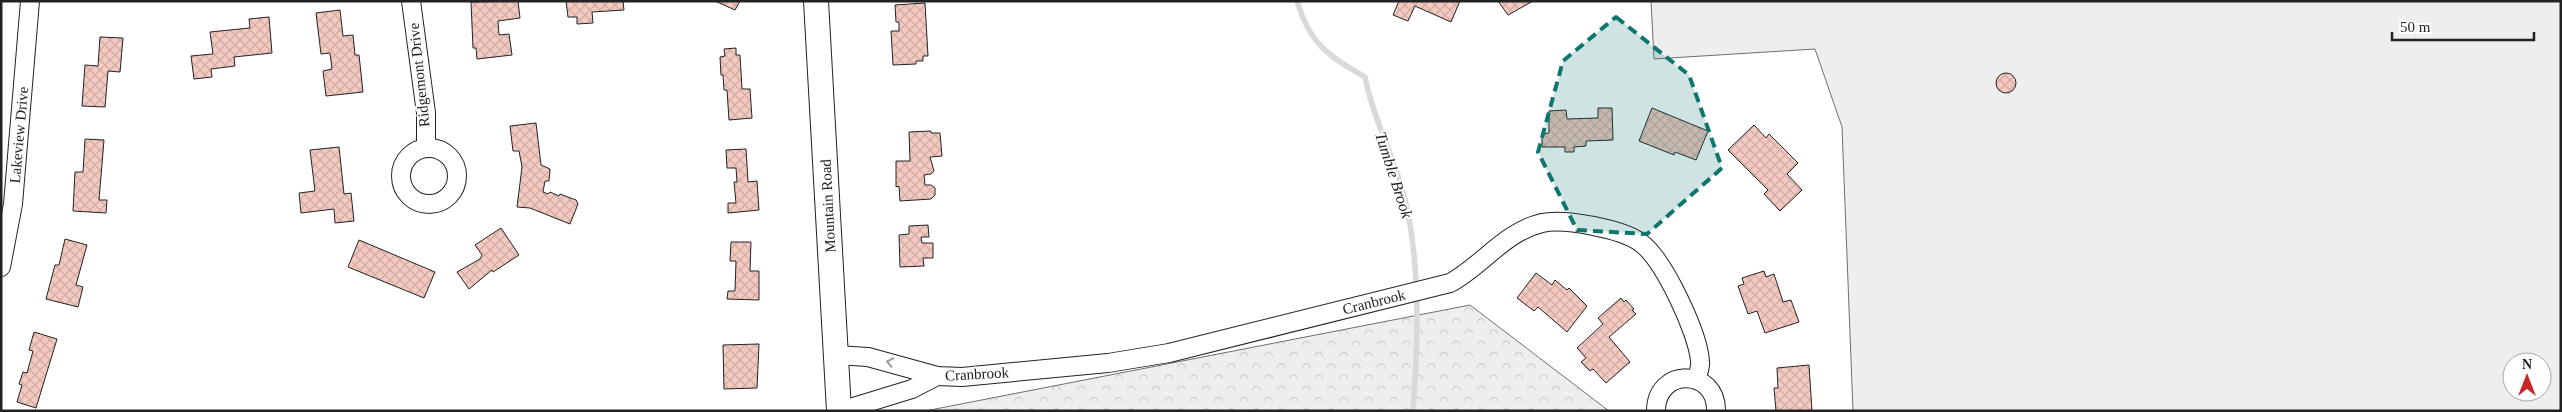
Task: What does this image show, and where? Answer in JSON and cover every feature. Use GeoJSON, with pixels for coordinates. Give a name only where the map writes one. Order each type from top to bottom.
{"type":"FeatureCollection","features":[{"type":"Feature","properties":{"kind":"main road","name":"Mountain Road"},"geometry":{"type":"LineString","coordinates":[[816,1],[840,411]]}},
{"type":"Feature","properties":{"kind":"street","name":"Lakeview Drive"},"geometry":{"type":"LineString","coordinates":[[1,267],[13,204],[30,1]]}},
{"type":"Feature","properties":{"kind":"street","name":"Ridgemont Drive"},"geometry":{"type":"LineString","coordinates":[[411,1],[426,113],[426,148]]}},
{"type":"Feature","properties":{"kind":"street","name":"Cranbrook"},"geometry":{"type":"LineString","coordinates":[[836,355],[868,357],[937,376],[962,377],[1099,364],[1169,353],[1450,283],[1464,275],[1503,242],[1529,226],[1562,222],[1612,231],[1641,242],[1665,270],[1694,337],[1701,362],[1696,379]]}},
{"type":"Feature","properties":{"kind":"street","name":"Cranbrook"},"geometry":{"type":"LineString","coordinates":[[840,411],[912,388],[937,376]]}},
{"type":"Feature","properties":{"kind":"street"},"geometry":{"type":"LineString","coordinates":[[1656,411],[1658,397],[1667,384],[1686,377],[1696,379],[1711,391],[1715,400],[1716,411]]}},
{"type":"Feature","properties":{"kind":"highlighted area"},"geometry":{"type":"Polygon","coordinates":[[[1616,17],[1689,75],[1722,168],[1647,234],[1577,230],[1538,152],[1563,61],[1616,17]]]}},
{"type":"Feature","properties":{"kind":"green space"},"geometry":{"type":"Polygon","coordinates":[[[1651,1],[2561,1],[2561,411],[1853,411],[1842,127],[1815,49],[1654,59],[1651,1]]]}},
{"type":"Feature","properties":{"kind":"green space"},"geometry":{"type":"Polygon","coordinates":[[[1470,305],[1609,411],[925,411],[1470,305]]]}},
{"type":"Feature","properties":{"kind":"building"},"geometry":{"type":"Polygon","coordinates":[[[518,1],[520,18],[498,21],[499,35],[509,34],[512,55],[477,59],[476,48],[473,48],[471,2],[518,1]]]}},
{"type":"Feature","properties":{"kind":"building"},"geometry":{"type":"Polygon","coordinates":[[[566,1],[623,1],[624,10],[592,12],[593,23],[577,24],[577,17],[568,17],[566,1]]]}},
{"type":"Feature","properties":{"kind":"building"},"geometry":{"type":"Polygon","coordinates":[[[715,1],[740,1],[735,10],[715,1]]]}},
{"type":"Feature","properties":{"kind":"building"},"geometry":{"type":"Polygon","coordinates":[[[1399,1],[1460,1],[1451,22],[1415,6],[1408,21],[1393,15],[1399,1]]]}},
{"type":"Feature","properties":{"kind":"building"},"geometry":{"type":"Polygon","coordinates":[[[1498,1],[1533,1],[1508,15],[1498,1]]]}},
{"type":"Feature","properties":{"kind":"building"},"geometry":{"type":"Polygon","coordinates":[[[925,3],[928,56],[923,56],[923,61],[916,61],[916,64],[893,65],[891,31],[899,31],[899,22],[896,22],[895,5],[925,3]]]}},
{"type":"Feature","properties":{"kind":"building"},"geometry":{"type":"Polygon","coordinates":[[[340,10],[343,36],[353,35],[355,55],[359,55],[363,92],[326,96],[323,71],[332,69],[330,53],[321,54],[316,13],[340,10]]]}},
{"type":"Feature","properties":{"kind":"building"},"geometry":{"type":"Polygon","coordinates":[[[269,17],[272,53],[234,57],[235,66],[211,69],[212,77],[194,79],[191,56],[213,54],[210,32],[250,28],[249,19],[269,17]]]}},
{"type":"Feature","properties":{"kind":"building"},"geometry":{"type":"Polygon","coordinates":[[[100,37],[123,38],[120,72],[108,71],[105,107],[82,106],[85,65],[98,66],[100,37]]]}},
{"type":"Feature","properties":{"kind":"building"},"geometry":{"type":"Polygon","coordinates":[[[736,48],[736,55],[740,55],[742,89],[750,89],[752,118],[729,120],[727,90],[724,90],[720,57],[725,56],[724,49],[736,48]]]}},
{"type":"Feature","properties":{"kind":"building"},"geometry":{"type":"Polygon","coordinates":[[[2006,73],[2013,76],[2016,83],[2013,90],[2006,93],[1999,90],[1996,83],[1999,76],[2006,73]]]}},
{"type":"Feature","properties":{"kind":"building"},"geometry":{"type":"Polygon","coordinates":[[[1598,108],[1612,108],[1613,140],[1586,141],[1586,146],[1574,147],[1574,152],[1565,152],[1565,147],[1542,147],[1542,134],[1549,133],[1549,111],[1566,110],[1567,119],[1598,118],[1598,108]]]}},
{"type":"Feature","properties":{"kind":"building"},"geometry":{"type":"Polygon","coordinates":[[[1652,108],[1708,131],[1696,160],[1675,152],[1674,155],[1639,141],[1652,108]]]}},
{"type":"Feature","properties":{"kind":"building"},"geometry":{"type":"Polygon","coordinates":[[[536,123],[541,165],[550,169],[549,181],[545,181],[543,192],[548,194],[550,192],[559,196],[560,194],[576,200],[578,204],[570,224],[530,208],[517,207],[522,167],[519,151],[513,151],[510,126],[536,123]]]}},
{"type":"Feature","properties":{"kind":"building"},"geometry":{"type":"Polygon","coordinates":[[[1754,125],[1766,138],[1769,134],[1798,163],[1787,174],[1802,190],[1780,211],[1764,194],[1768,190],[1728,150],[1754,125]]]}},
{"type":"Feature","properties":{"kind":"building"},"geometry":{"type":"Polygon","coordinates":[[[931,131],[931,133],[940,133],[942,156],[930,157],[934,171],[931,174],[924,175],[925,185],[931,185],[935,188],[935,195],[931,199],[900,201],[899,186],[896,187],[896,161],[910,161],[909,132],[931,131]]]}},
{"type":"Feature","properties":{"kind":"building"},"geometry":{"type":"Polygon","coordinates":[[[85,139],[104,140],[99,200],[107,200],[106,213],[73,211],[75,172],[83,172],[85,139]]]}},
{"type":"Feature","properties":{"kind":"building"},"geometry":{"type":"Polygon","coordinates":[[[339,147],[344,194],[351,193],[354,221],[335,223],[334,209],[301,213],[299,193],[315,191],[310,150],[339,147]]]}},
{"type":"Feature","properties":{"kind":"building"},"geometry":{"type":"Polygon","coordinates":[[[746,149],[748,182],[757,181],[759,210],[728,213],[728,203],[736,203],[734,182],[737,182],[736,168],[727,168],[726,150],[746,149]]]}},
{"type":"Feature","properties":{"kind":"building"},"geometry":{"type":"Polygon","coordinates":[[[928,225],[929,237],[921,237],[922,243],[933,243],[933,258],[923,258],[924,266],[900,267],[899,235],[909,234],[909,226],[928,225]]]}},
{"type":"Feature","properties":{"kind":"building"},"geometry":{"type":"Polygon","coordinates":[[[501,228],[519,255],[493,272],[492,270],[469,289],[457,272],[480,259],[482,255],[475,245],[501,228]]]}},
{"type":"Feature","properties":{"kind":"building"},"geometry":{"type":"Polygon","coordinates":[[[65,239],[87,245],[76,285],[83,287],[78,307],[46,299],[55,265],[59,265],[65,239]]]}},
{"type":"Feature","properties":{"kind":"building"},"geometry":{"type":"Polygon","coordinates":[[[359,240],[435,272],[424,298],[348,267],[359,240]]]}},
{"type":"Feature","properties":{"kind":"building"},"geometry":{"type":"Polygon","coordinates":[[[731,242],[751,242],[750,271],[759,271],[759,300],[727,299],[728,291],[735,291],[736,261],[730,261],[731,242]]]}},
{"type":"Feature","properties":{"kind":"building"},"geometry":{"type":"Polygon","coordinates":[[[1764,271],[1766,277],[1774,274],[1783,302],[1791,300],[1799,322],[1765,333],[1757,311],[1748,314],[1738,286],[1744,284],[1742,278],[1764,271]]]}},
{"type":"Feature","properties":{"kind":"building"},"geometry":{"type":"Polygon","coordinates":[[[1536,273],[1552,285],[1555,280],[1567,290],[1569,288],[1587,306],[1567,332],[1538,307],[1534,311],[1517,298],[1536,273]]]}},
{"type":"Feature","properties":{"kind":"building"},"geometry":{"type":"Polygon","coordinates":[[[1621,298],[1624,302],[1626,300],[1636,314],[1609,337],[1630,362],[1606,383],[1593,369],[1590,371],[1581,362],[1586,358],[1577,348],[1603,324],[1598,318],[1621,298]]]}},
{"type":"Feature","properties":{"kind":"building"},"geometry":{"type":"Polygon","coordinates":[[[34,332],[57,339],[36,408],[17,402],[22,385],[19,384],[23,372],[27,373],[33,351],[29,350],[34,332]]]}},
{"type":"Feature","properties":{"kind":"building"},"geometry":{"type":"Polygon","coordinates":[[[759,344],[757,388],[724,389],[723,345],[759,344]]]}},
{"type":"Feature","properties":{"kind":"building"},"geometry":{"type":"Polygon","coordinates":[[[1809,365],[1812,411],[1776,411],[1774,388],[1778,388],[1777,368],[1809,365]]]}},
{"type":"Feature","properties":{"kind":"waterway","name":"Tumble Brook"},"geometry":{"type":"LineString","coordinates":[[1297,1],[1308,28],[1322,47],[1365,77],[1373,108],[1401,184],[1410,225],[1416,278],[1417,331],[1413,411]]}}]}
